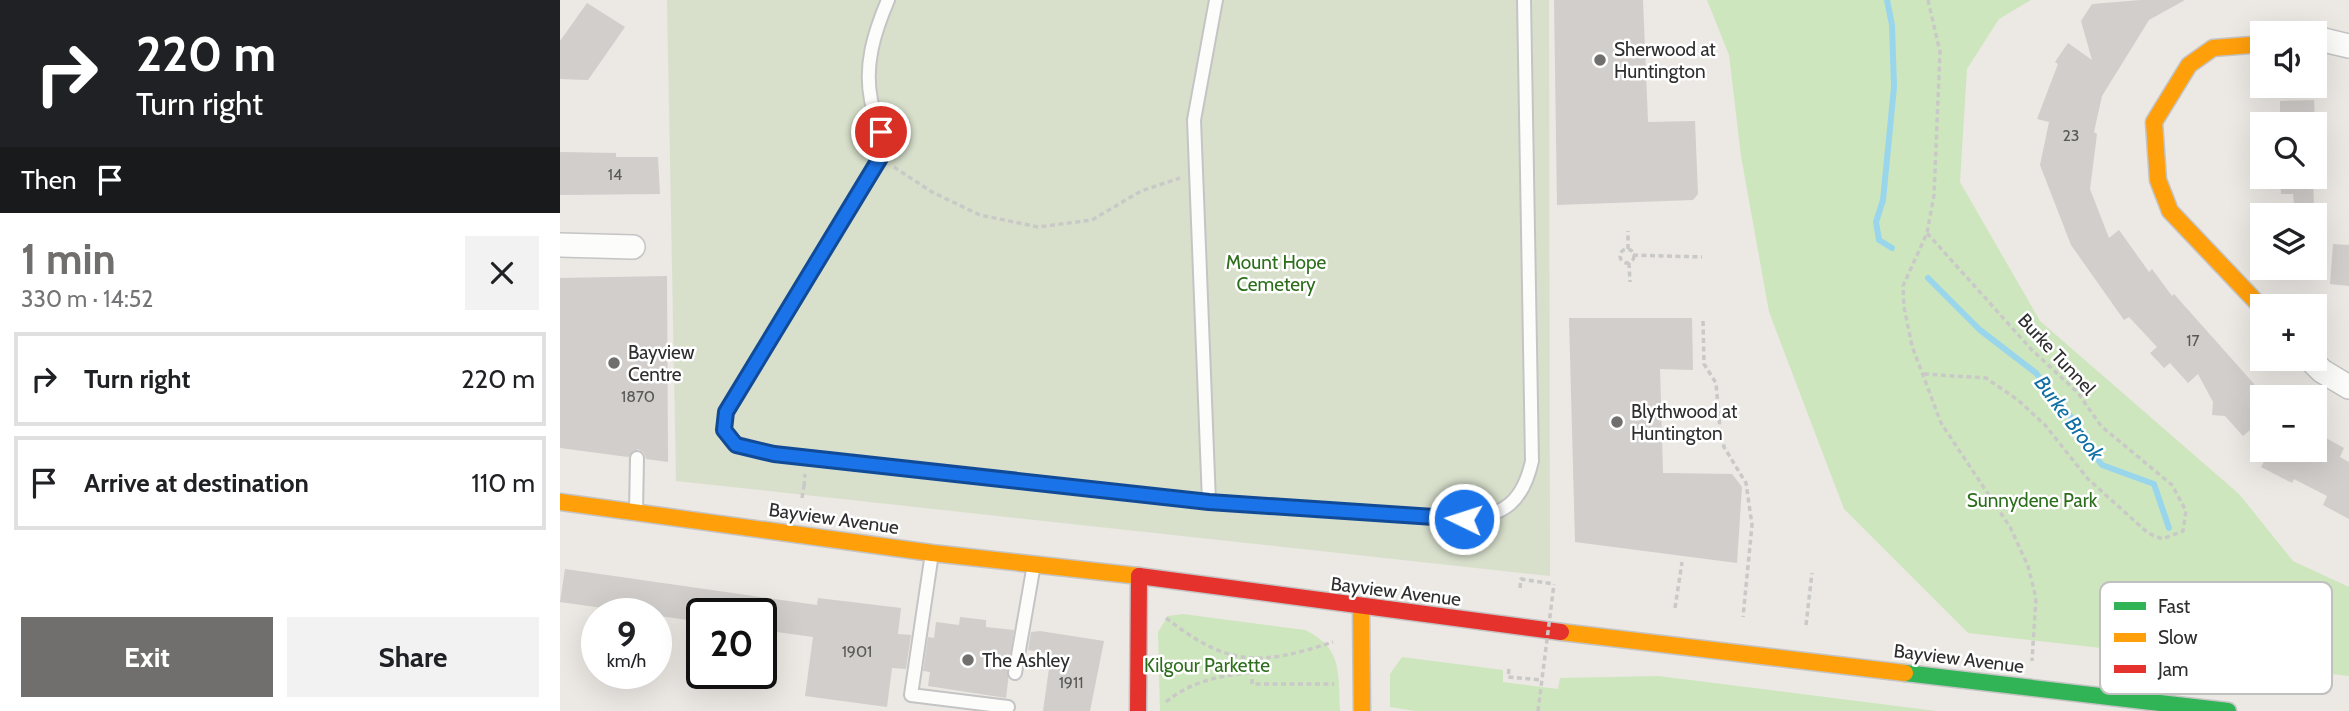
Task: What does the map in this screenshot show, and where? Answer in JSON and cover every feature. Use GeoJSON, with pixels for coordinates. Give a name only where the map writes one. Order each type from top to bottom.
{"type":"FeatureCollection","features":[{"type":"Feature","properties":{"kind":"main road"},"geometry":{"type":"LineString","coordinates":[[2250,45],[2213,48],[2189,65],[2154,122],[2158,180],[2170,211],[2250,295]]}},
{"type":"Feature","properties":{"kind":"main road","name":"Bayview Avenue"},"geometry":{"type":"LineString","coordinates":[[560,502],[932,553],[1139,576],[1361,608],[2228,711]]}},
{"type":"Feature","properties":{"kind":"main road"},"geometry":{"type":"LineString","coordinates":[[1138,711],[1139,576]]}},
{"type":"Feature","properties":{"kind":"main road"},"geometry":{"type":"LineString","coordinates":[[1361,608],[1362,711]]}},
{"type":"Feature","properties":{"kind":"street"},"geometry":{"type":"LineString","coordinates":[[2327,41],[2349,46]]}},
{"type":"Feature","properties":{"kind":"street"},"geometry":{"type":"LineString","coordinates":[[560,246],[633,247]]}},
{"type":"Feature","properties":{"kind":"street"},"geometry":{"type":"LineString","coordinates":[[2322,371],[2349,387]]}},
{"type":"Feature","properties":{"kind":"lane"},"geometry":{"type":"LineString","coordinates":[[888,0],[869,59],[871,101],[883,142],[880,158],[726,412],[724,430],[730,441],[755,451],[774,454],[1209,502],[1464,519],[1487,517],[1507,507],[1526,486],[1532,461],[1524,0]]}},
{"type":"Feature","properties":{"kind":"lane"},"geometry":{"type":"LineString","coordinates":[[1209,502],[1194,120],[1216,0]]}},
{"type":"Feature","properties":{"kind":"lane"},"geometry":{"type":"LineString","coordinates":[[636,512],[637,458]]}},
{"type":"Feature","properties":{"kind":"lane"},"geometry":{"type":"LineString","coordinates":[[932,553],[911,695],[1008,708]]}},
{"type":"Feature","properties":{"kind":"lane"},"geometry":{"type":"LineString","coordinates":[[1016,673],[1034,564]]}},
{"type":"Feature","properties":{"kind":"path"},"geometry":{"type":"LineString","coordinates":[[1928,0],[1940,52],[1934,195],[1927,233],[1903,286],[1904,307],[1912,346],[1941,423],[2010,527],[2028,566],[2036,598],[2030,688]]}},
{"type":"Feature","properties":{"kind":"path"},"geometry":{"type":"LineString","coordinates":[[880,158],[932,192],[980,215],[1038,227],[1092,220],[1141,191],[1197,172]]}},
{"type":"Feature","properties":{"kind":"path"},"geometry":{"type":"LineString","coordinates":[[1628,231],[1628,249],[1633,255],[1702,257]]}},
{"type":"Feature","properties":{"kind":"path","name":"Burke Tunnel"},"geometry":{"type":"LineString","coordinates":[[1924,373],[1986,379],[2018,400],[2045,425],[2088,480],[2148,533],[2162,539],[2183,531],[2186,511],[2172,485],[2101,426],[2078,393],[2032,349],[1927,233]]}},
{"type":"Feature","properties":{"kind":"path"},"geometry":{"type":"LineString","coordinates":[[1628,249],[1620,256],[1623,261],[1629,262]]}},
{"type":"Feature","properties":{"kind":"path"},"geometry":{"type":"LineString","coordinates":[[1630,282],[1629,262],[1633,255]]}},
{"type":"Feature","properties":{"kind":"path"},"geometry":{"type":"LineString","coordinates":[[1703,321],[1704,364],[1716,383],[1724,447],[1746,483],[1752,525],[1744,617]]}},
{"type":"Feature","properties":{"kind":"path"},"geometry":{"type":"LineString","coordinates":[[802,498],[804,485]]}},
{"type":"Feature","properties":{"kind":"path"},"geometry":{"type":"LineString","coordinates":[[1675,608],[1682,562]]}},
{"type":"Feature","properties":{"kind":"path"},"geometry":{"type":"LineString","coordinates":[[1806,625],[1812,573]]}},
{"type":"Feature","properties":{"kind":"path"},"geometry":{"type":"LineString","coordinates":[[1520,588],[1521,579],[1554,583],[1538,711]]}},
{"type":"Feature","properties":{"kind":"path"},"geometry":{"type":"LineString","coordinates":[[1164,617],[1196,641],[1252,661],[1291,656],[1336,642]]}},
{"type":"Feature","properties":{"kind":"path"},"geometry":{"type":"LineString","coordinates":[[1252,661],[1252,684],[1343,684]]}},
{"type":"Feature","properties":{"kind":"path"},"geometry":{"type":"LineString","coordinates":[[1510,669],[1508,677],[1542,680]]}},
{"type":"Feature","properties":{"kind":"path"},"geometry":{"type":"LineString","coordinates":[[1160,706],[1192,685],[1218,676],[1252,672]]}},
{"type":"Feature","properties":{"kind":"green space","name":"Mount Hope Cemetery"},"geometry":{"type":"Polygon","coordinates":[[[667,0],[1549,0],[1550,576],[676,481],[667,0]]]}},
{"type":"Feature","properties":{"kind":"green space","name":"Sunnydene Park"},"geometry":{"type":"Polygon","coordinates":[[[1707,0],[2031,0],[1999,19],[1967,69],[1960,182],[2040,321],[2239,494],[2293,561],[2349,587],[2349,676],[2332,674],[2332,582],[2100,582],[2100,648],[1968,633],[1844,509],[1769,312],[1741,156],[1729,55],[1707,0]]]}},
{"type":"Feature","properties":{"kind":"green space","name":"Kilgour Parkette"},"geometry":{"type":"Polygon","coordinates":[[[1183,614],[1305,630],[1317,637],[1326,645],[1336,663],[1340,711],[1160,711],[1158,632],[1168,616],[1183,614]]]}},
{"type":"Feature","properties":{"kind":"green space"},"geometry":{"type":"Polygon","coordinates":[[[1402,657],[1503,670],[1503,682],[1558,689],[1560,678],[1658,676],[1936,711],[1415,711],[1390,707],[1390,674],[1402,657]]]}},
{"type":"Feature","properties":{"kind":"building","name":"Sherwood at Huntington"},"geometry":{"type":"Polygon","coordinates":[[[1554,0],[1643,0],[1648,122],[1695,121],[1698,194],[1693,200],[1557,205],[1554,0]]]}},
{"type":"Feature","properties":{"kind":"building"},"geometry":{"type":"Polygon","coordinates":[[[2185,0],[2149,20],[2102,96],[2094,132],[2097,134],[2090,189],[2109,238],[2119,230],[2149,272],[2152,269],[2172,296],[2174,294],[2255,385],[2250,385],[2250,430],[2243,436],[2225,416],[2212,415],[2213,402],[2198,374],[2188,383],[2170,363],[2164,368],[2150,353],[2157,347],[2129,317],[2124,320],[2071,245],[2040,165],[2049,122],[2037,119],[2058,64],[2055,62],[2068,43],[2092,60],[2081,21],[2092,4],[2185,0]]]}},
{"type":"Feature","properties":{"kind":"building"},"geometry":{"type":"Polygon","coordinates":[[[587,3],[625,27],[588,80],[560,79],[560,41],[587,3]]]}},
{"type":"Feature","properties":{"kind":"building"},"geometry":{"type":"Polygon","coordinates":[[[2314,100],[2314,112],[2280,112],[2280,101],[2314,100]]]}},
{"type":"Feature","properties":{"kind":"building"},"geometry":{"type":"Polygon","coordinates":[[[560,152],[616,153],[616,157],[658,157],[660,194],[560,195],[560,152]]]}},
{"type":"Feature","properties":{"kind":"building"},"geometry":{"type":"Polygon","coordinates":[[[2281,189],[2313,189],[2314,203],[2294,203],[2293,194],[2281,194],[2281,189]]]}},
{"type":"Feature","properties":{"kind":"building"},"geometry":{"type":"Polygon","coordinates":[[[2333,244],[2349,245],[2349,286],[2330,284],[2333,244]]]}},
{"type":"Feature","properties":{"kind":"building","name":"Bayview Centre"},"geometry":{"type":"Polygon","coordinates":[[[667,276],[668,462],[646,459],[644,453],[638,449],[628,457],[560,448],[560,278],[667,276]]]}},
{"type":"Feature","properties":{"kind":"building","name":"Blythwood at Huntington"},"geometry":{"type":"Polygon","coordinates":[[[1569,318],[1692,318],[1693,370],[1660,369],[1663,473],[1732,474],[1742,487],[1737,563],[1575,542],[1569,318]]]}},
{"type":"Feature","properties":{"kind":"building"},"geometry":{"type":"Polygon","coordinates":[[[2327,439],[2344,448],[2340,457],[2349,462],[2349,519],[2323,505],[2327,496],[2294,479],[2292,483],[2261,467],[2264,462],[2327,462],[2327,439]]]}},
{"type":"Feature","properties":{"kind":"building"},"geometry":{"type":"Polygon","coordinates":[[[565,569],[768,598],[686,598],[686,620],[672,618],[672,598],[581,598],[581,605],[560,602],[565,569]]]}},
{"type":"Feature","properties":{"kind":"building"},"geometry":{"type":"Polygon","coordinates":[[[818,598],[901,608],[898,634],[911,635],[906,669],[892,668],[887,707],[805,696],[813,637],[777,632],[777,599],[817,605],[818,598]]]}},
{"type":"Feature","properties":{"kind":"building","name":"The Ashley"},"geometry":{"type":"Polygon","coordinates":[[[960,617],[986,620],[986,627],[1014,630],[1006,698],[928,686],[930,672],[923,671],[928,637],[934,638],[936,622],[959,625],[960,617]]]}},
{"type":"Feature","properties":{"kind":"building"},"geometry":{"type":"Polygon","coordinates":[[[1031,632],[1104,641],[1090,711],[1043,711],[1051,654],[1028,650],[1031,632]]]}},
{"type":"Feature","properties":{"kind":"waterway","name":"Burke Brook"},"geometry":{"type":"LineString","coordinates":[[1887,0],[1892,25],[1894,87],[1883,200],[1876,222],[1879,240],[1892,248]]}},
{"type":"Feature","properties":{"kind":"waterway","name":"Burke Brook"},"geometry":{"type":"LineString","coordinates":[[1928,278],[1980,330],[2036,373],[2087,437],[2091,451],[2102,465],[2154,484],[2169,528]]}},
{"type":"Feature","properties":{"kind":"traffic: fast"},"geometry":{"type":"LineString","coordinates":[[1905,673],[2228,711]]}},
{"type":"Feature","properties":{"kind":"traffic: slow"},"geometry":{"type":"LineString","coordinates":[[2250,45],[2213,48],[2189,65],[2154,122],[2158,180],[2170,211],[2250,295]]}},
{"type":"Feature","properties":{"kind":"traffic: slow"},"geometry":{"type":"LineString","coordinates":[[560,502],[932,553],[1139,576]]}},
{"type":"Feature","properties":{"kind":"traffic: slow"},"geometry":{"type":"LineString","coordinates":[[1361,608],[1362,711]]}},
{"type":"Feature","properties":{"kind":"traffic: slow"},"geometry":{"type":"LineString","coordinates":[[1561,632],[1905,673]]}},
{"type":"Feature","properties":{"kind":"traffic: jam"},"geometry":{"type":"LineString","coordinates":[[1139,576],[1561,632]]}},
{"type":"Feature","properties":{"kind":"traffic: jam"},"geometry":{"type":"LineString","coordinates":[[1138,711],[1139,576]]}},
{"type":"Feature","properties":{"kind":"place","name":"Sherwood at Huntington"},"geometry":{"type":"Point","coordinates":[1600,60]}},
{"type":"Feature","properties":{"kind":"place","name":"Bayview Centre"},"geometry":{"type":"Point","coordinates":[614,363]}},
{"type":"Feature","properties":{"kind":"place","name":"Blythwood at Huntington"},"geometry":{"type":"Point","coordinates":[1617,422]}},
{"type":"Feature","properties":{"kind":"place","name":"The Ashley"},"geometry":{"type":"Point","coordinates":[968,660]}},
{"type":"Feature","properties":{"kind":"route"},"geometry":{"type":"LineString","coordinates":[[881,132],[883,150],[880,158],[726,412],[724,430],[734,444],[774,454],[1209,502],[1464,519]]}}]}
